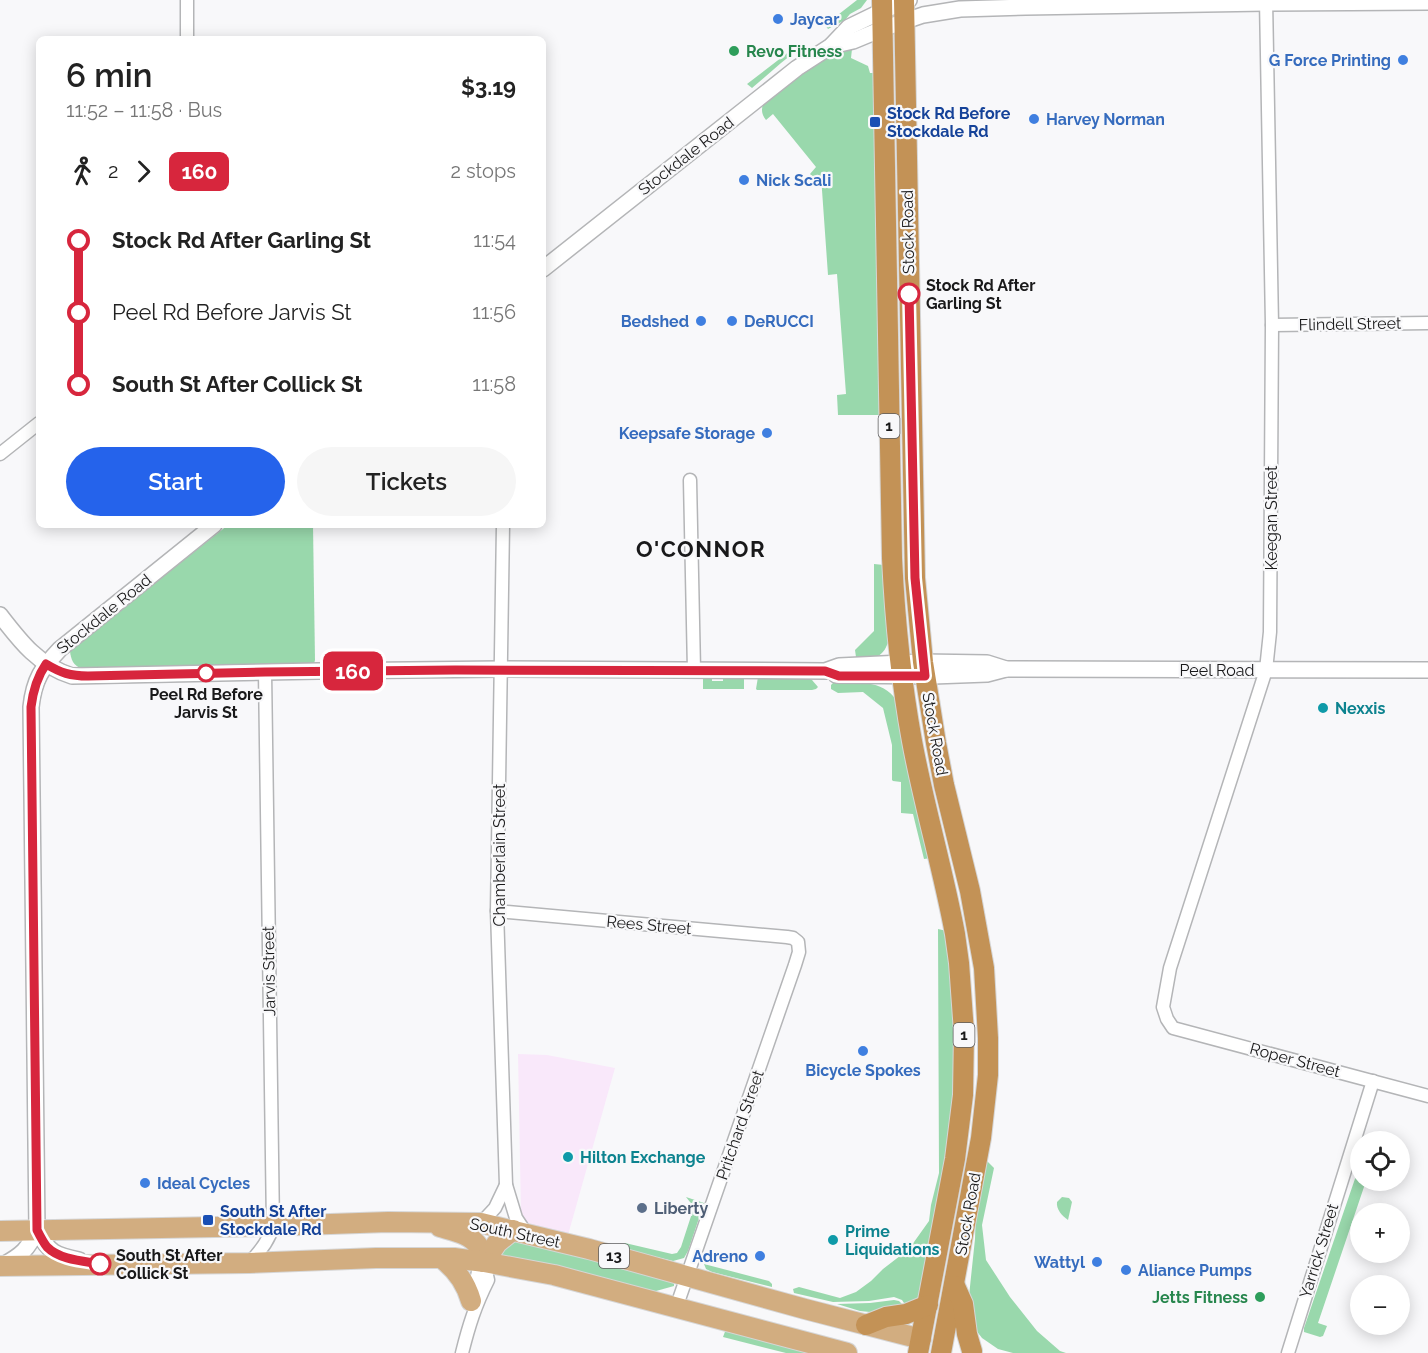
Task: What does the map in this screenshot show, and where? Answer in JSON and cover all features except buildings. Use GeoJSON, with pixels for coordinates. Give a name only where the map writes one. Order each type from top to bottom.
{"type":"FeatureCollection","features":[{"type":"Feature","properties":{"kind":"highway","name":"Stock Road"},"geometry":{"type":"LineString","coordinates":[[905,6],[915,560],[924,669],[942,775],[978,932],[984,968],[988,1038],[986,1106],[980,1148],[942,1349]]}},
{"type":"Feature","properties":{"kind":"highway","name":"Stock Road"},"geometry":{"type":"LineString","coordinates":[[882,13],[892,558],[901,670],[912,741],[955,934],[963,994],[964,1065],[960,1124],[920,1346]]}},
{"type":"Feature","properties":{"kind":"highway"},"geometry":{"type":"LineString","coordinates":[[955,1286],[963,1304],[967,1334],[976,1352]]}},
{"type":"Feature","properties":{"kind":"highway"},"geometry":{"type":"LineString","coordinates":[[866,1325],[886,1317],[906,1314],[928,1305]]}},
{"type":"Feature","properties":{"kind":"highway","name":"South Street"},"geometry":{"type":"LineString","coordinates":[[920,1346],[976,1352]]}},
{"type":"Feature","properties":{"kind":"main road","name":"South Street"},"geometry":{"type":"LineString","coordinates":[[0,1231],[420,1222],[481,1223],[687,1275],[866,1325],[920,1346]]}},
{"type":"Feature","properties":{"kind":"main road"},"geometry":{"type":"LineString","coordinates":[[420,1222],[461,1233],[479,1247],[484,1262]]}},
{"type":"Feature","properties":{"kind":"main road"},"geometry":{"type":"LineString","coordinates":[[484,1262],[497,1243],[519,1231]]}},
{"type":"Feature","properties":{"kind":"main road","name":"South Street"},"geometry":{"type":"LineString","coordinates":[[0,1266],[249,1263],[376,1258],[441,1258],[484,1262],[554,1275],[847,1353]]}},
{"type":"Feature","properties":{"kind":"main road"},"geometry":{"type":"LineString","coordinates":[[441,1258],[458,1274],[468,1290],[471,1309]]}},
{"type":"Feature","properties":{"kind":"street"},"geometry":{"type":"LineString","coordinates":[[187,0],[187,36]]}},
{"type":"Feature","properties":{"kind":"street","name":"Stockdale Road"},"geometry":{"type":"LineString","coordinates":[[546,267],[797,68],[831,46],[849,27],[905,6],[923,15],[978,8],[1266,2],[1428,2]]}},
{"type":"Feature","properties":{"kind":"street","name":"Keegan Street"},"geometry":{"type":"LineString","coordinates":[[1167,1019],[1163,1007],[1170,968],[1266,670],[1270,632],[1272,325],[1266,2]]}},
{"type":"Feature","properties":{"kind":"street","name":"Flindell Street"},"geometry":{"type":"LineString","coordinates":[[1272,325],[1428,323]]}},
{"type":"Feature","properties":{"kind":"street"},"geometry":{"type":"LineString","coordinates":[[0,454],[36,425]]}},
{"type":"Feature","properties":{"kind":"street"},"geometry":{"type":"LineString","coordinates":[[690,480],[694,670]]}},
{"type":"Feature","properties":{"kind":"street","name":"Stockdale Road"},"geometry":{"type":"LineString","coordinates":[[37,1230],[32,695],[36,681],[46,664],[60,649],[210,528]]}},
{"type":"Feature","properties":{"kind":"street","name":"Chamberlain Street"},"geometry":{"type":"LineString","coordinates":[[503,528],[497,911],[506,1185],[519,1231]]}},
{"type":"Feature","properties":{"kind":"street","name":"Peel Road"},"geometry":{"type":"LineString","coordinates":[[0,615],[30,652],[54,669],[72,676],[500,669],[825,671],[839,676],[924,669],[987,674],[1006,669],[1428,670]]}},
{"type":"Feature","properties":{"kind":"street","name":"Jarvis Street"},"geometry":{"type":"LineString","coordinates":[[249,1263],[259,1253],[273,1226],[265,672]]}},
{"type":"Feature","properties":{"kind":"street","name":"Rees Street"},"geometry":{"type":"LineString","coordinates":[[497,911],[780,936],[793,938],[798,942]]}},
{"type":"Feature","properties":{"kind":"street","name":"Pritchard Street"},"geometry":{"type":"LineString","coordinates":[[676,1308],[795,965],[799,952],[798,942]]}},
{"type":"Feature","properties":{"kind":"street","name":"Roper Street"},"geometry":{"type":"LineString","coordinates":[[1167,1019],[1173,1028],[1428,1096]]}},
{"type":"Feature","properties":{"kind":"street","name":"Yarrick Street"},"geometry":{"type":"LineString","coordinates":[[1288,1353],[1373,1081]]}},
{"type":"Feature","properties":{"kind":"street"},"geometry":{"type":"LineString","coordinates":[[481,1223],[495,1208],[506,1185]]}},
{"type":"Feature","properties":{"kind":"street"},"geometry":{"type":"LineString","coordinates":[[37,1230],[46,1246],[58,1254],[100,1264]]}},
{"type":"Feature","properties":{"kind":"street"},"geometry":{"type":"LineString","coordinates":[[0,1266],[24,1252],[37,1230]]}},
{"type":"Feature","properties":{"kind":"street"},"geometry":{"type":"LineString","coordinates":[[462,1353],[478,1272],[484,1262]]}},
{"type":"Feature","properties":{"kind":"shaded area"},"geometry":{"type":"Polygon","coordinates":[[[518,1054],[547,1055],[615,1068],[568,1235],[534,1226],[521,1214],[518,1054]]]}},
{"type":"Feature","properties":{"kind":"green space"},"geometry":{"type":"Polygon","coordinates":[[[857,0],[867,0],[861,8],[845,20],[828,29],[825,25],[857,0]]]}},
{"type":"Feature","properties":{"kind":"green space"},"geometry":{"type":"Polygon","coordinates":[[[799,44],[801,47],[752,88],[747,84],[799,44]]]}},
{"type":"Feature","properties":{"kind":"green space"},"geometry":{"type":"Polygon","coordinates":[[[852,49],[851,58],[868,66],[870,73],[875,73],[881,415],[838,415],[837,395],[846,394],[837,274],[828,275],[821,176],[810,174],[816,167],[773,114],[766,120],[762,110],[763,104],[817,64],[852,49]]]}},
{"type":"Feature","properties":{"kind":"green space"},"geometry":{"type":"Polygon","coordinates":[[[224,528],[313,528],[314,664],[82,669],[72,660],[70,651],[224,528]]]}},
{"type":"Feature","properties":{"kind":"green space"},"geometry":{"type":"Polygon","coordinates":[[[874,564],[884,565],[889,640],[879,655],[861,661],[856,657],[855,650],[874,631],[874,564]]]}},
{"type":"Feature","properties":{"kind":"green space"},"geometry":{"type":"Polygon","coordinates":[[[712,676],[712,681],[723,681],[723,676],[741,676],[744,679],[744,689],[703,689],[703,678],[712,676]]]}},
{"type":"Feature","properties":{"kind":"green space"},"geometry":{"type":"Polygon","coordinates":[[[758,677],[810,679],[818,687],[812,690],[757,690],[758,677]]]}},
{"type":"Feature","properties":{"kind":"green space"},"geometry":{"type":"Polygon","coordinates":[[[834,682],[876,685],[884,688],[896,700],[931,858],[924,859],[913,814],[901,813],[901,782],[892,780],[892,745],[883,708],[863,692],[838,693],[831,689],[834,682]]]}},
{"type":"Feature","properties":{"kind":"green space"},"geometry":{"type":"Polygon","coordinates":[[[938,929],[947,931],[958,1058],[949,1149],[920,1296],[908,1309],[902,1300],[894,1297],[869,1301],[833,1302],[794,1293],[793,1289],[799,1287],[840,1298],[856,1292],[909,1249],[929,1221],[939,1173],[938,929]]]}},
{"type":"Feature","properties":{"kind":"green space"},"geometry":{"type":"Polygon","coordinates":[[[986,1160],[994,1168],[982,1225],[986,1260],[1010,1297],[1037,1331],[1060,1351],[1066,1353],[1013,1353],[998,1349],[982,1338],[975,1329],[969,1296],[976,1209],[986,1160]]]}},
{"type":"Feature","properties":{"kind":"green space"},"geometry":{"type":"Polygon","coordinates":[[[1351,1191],[1363,1191],[1359,1203],[1350,1203],[1350,1228],[1318,1323],[1327,1326],[1323,1336],[1304,1332],[1351,1191]]]}},
{"type":"Feature","properties":{"kind":"green space"},"geometry":{"type":"Polygon","coordinates":[[[686,1197],[704,1203],[684,1258],[673,1261],[623,1249],[625,1243],[672,1254],[677,1253],[694,1207],[686,1197]]]}},
{"type":"Feature","properties":{"kind":"green space"},"geometry":{"type":"Polygon","coordinates":[[[1062,1197],[1069,1198],[1072,1202],[1068,1220],[1057,1207],[1057,1202],[1062,1197]]]}},
{"type":"Feature","properties":{"kind":"green space"},"geometry":{"type":"Polygon","coordinates":[[[511,1239],[674,1280],[674,1286],[645,1292],[498,1258],[511,1239]]]}},
{"type":"Feature","properties":{"kind":"green space"},"geometry":{"type":"Polygon","coordinates":[[[704,1264],[769,1281],[772,1287],[712,1272],[706,1269],[704,1264]]]}},
{"type":"Feature","properties":{"kind":"green space"},"geometry":{"type":"Polygon","coordinates":[[[894,1300],[903,1305],[880,1313],[860,1311],[837,1304],[870,1303],[894,1300]]]}},
{"type":"Feature","properties":{"kind":"green space"},"geometry":{"type":"Polygon","coordinates":[[[726,1329],[818,1353],[786,1353],[723,1337],[726,1329]]]}},
{"type":"Feature","properties":{"kind":"bus line","name":"160"},"geometry":{"type":"LineString","coordinates":[[100,1264],[66,1257],[52,1251],[46,1246],[37,1230],[31,707],[36,681],[46,664],[72,676],[500,669],[825,671],[839,676],[925,676],[915,578],[909,294]]}},
{"type":"Feature","properties":{"kind":"place","name":"Jaycar"},"geometry":{"type":"Point","coordinates":[778,19]}},
{"type":"Feature","properties":{"kind":"place","name":"Revo Fitness"},"geometry":{"type":"Point","coordinates":[734,51]}},
{"type":"Feature","properties":{"kind":"place","name":"G Force Printing"},"geometry":{"type":"Point","coordinates":[1403,60]}},
{"type":"Feature","properties":{"kind":"place","name":"Harvey Norman"},"geometry":{"type":"Point","coordinates":[1034,119]}},
{"type":"Feature","properties":{"kind":"place","name":"Stock Rd Before Stockdale Rd"},"geometry":{"type":"Point","coordinates":[875,122]}},
{"type":"Feature","properties":{"kind":"place","name":"Nick Scali"},"geometry":{"type":"Point","coordinates":[744,180]}},
{"type":"Feature","properties":{"kind":"place","name":"Stock Rd After Garling St"},"geometry":{"type":"Point","coordinates":[909,294]}},
{"type":"Feature","properties":{"kind":"place","name":"Bedshed"},"geometry":{"type":"Point","coordinates":[701,321]}},
{"type":"Feature","properties":{"kind":"place","name":"DeRUCCI"},"geometry":{"type":"Point","coordinates":[732,321]}},
{"type":"Feature","properties":{"kind":"place","name":"Keepsafe Storage"},"geometry":{"type":"Point","coordinates":[767,433]}},
{"type":"Feature","properties":{"kind":"place","name":"Peel Rd Before Jarvis St"},"geometry":{"type":"Point","coordinates":[206,673]}},
{"type":"Feature","properties":{"kind":"place","name":"Nexxis"},"geometry":{"type":"Point","coordinates":[1323,708]}},
{"type":"Feature","properties":{"kind":"place","name":"Bicycle Spokes"},"geometry":{"type":"Point","coordinates":[863,1051]}},
{"type":"Feature","properties":{"kind":"place","name":"Hilton Exchange"},"geometry":{"type":"Point","coordinates":[568,1157]}},
{"type":"Feature","properties":{"kind":"place","name":"Ideal Cycles"},"geometry":{"type":"Point","coordinates":[145,1183]}},
{"type":"Feature","properties":{"kind":"place","name":"Liberty"},"geometry":{"type":"Point","coordinates":[642,1208]}},
{"type":"Feature","properties":{"kind":"place","name":"South St After Stockdale Rd"},"geometry":{"type":"Point","coordinates":[208,1220]}},
{"type":"Feature","properties":{"kind":"place","name":"Prime Liquidations"},"geometry":{"type":"Point","coordinates":[833,1240]}},
{"type":"Feature","properties":{"kind":"place","name":"Adreno"},"geometry":{"type":"Point","coordinates":[760,1256]}},
{"type":"Feature","properties":{"kind":"place","name":"Wattyl"},"geometry":{"type":"Point","coordinates":[1097,1262]}},
{"type":"Feature","properties":{"kind":"place","name":"South St After Collick St"},"geometry":{"type":"Point","coordinates":[100,1264]}},
{"type":"Feature","properties":{"kind":"place","name":"Aliance Pumps"},"geometry":{"type":"Point","coordinates":[1126,1270]}},
{"type":"Feature","properties":{"kind":"place","name":"Jetts Fitness"},"geometry":{"type":"Point","coordinates":[1260,1297]}},
{"type":"Feature","properties":{"kind":"district","name":"O'CONNOR"},"geometry":{"type":"Point","coordinates":[701,549]}}]}
